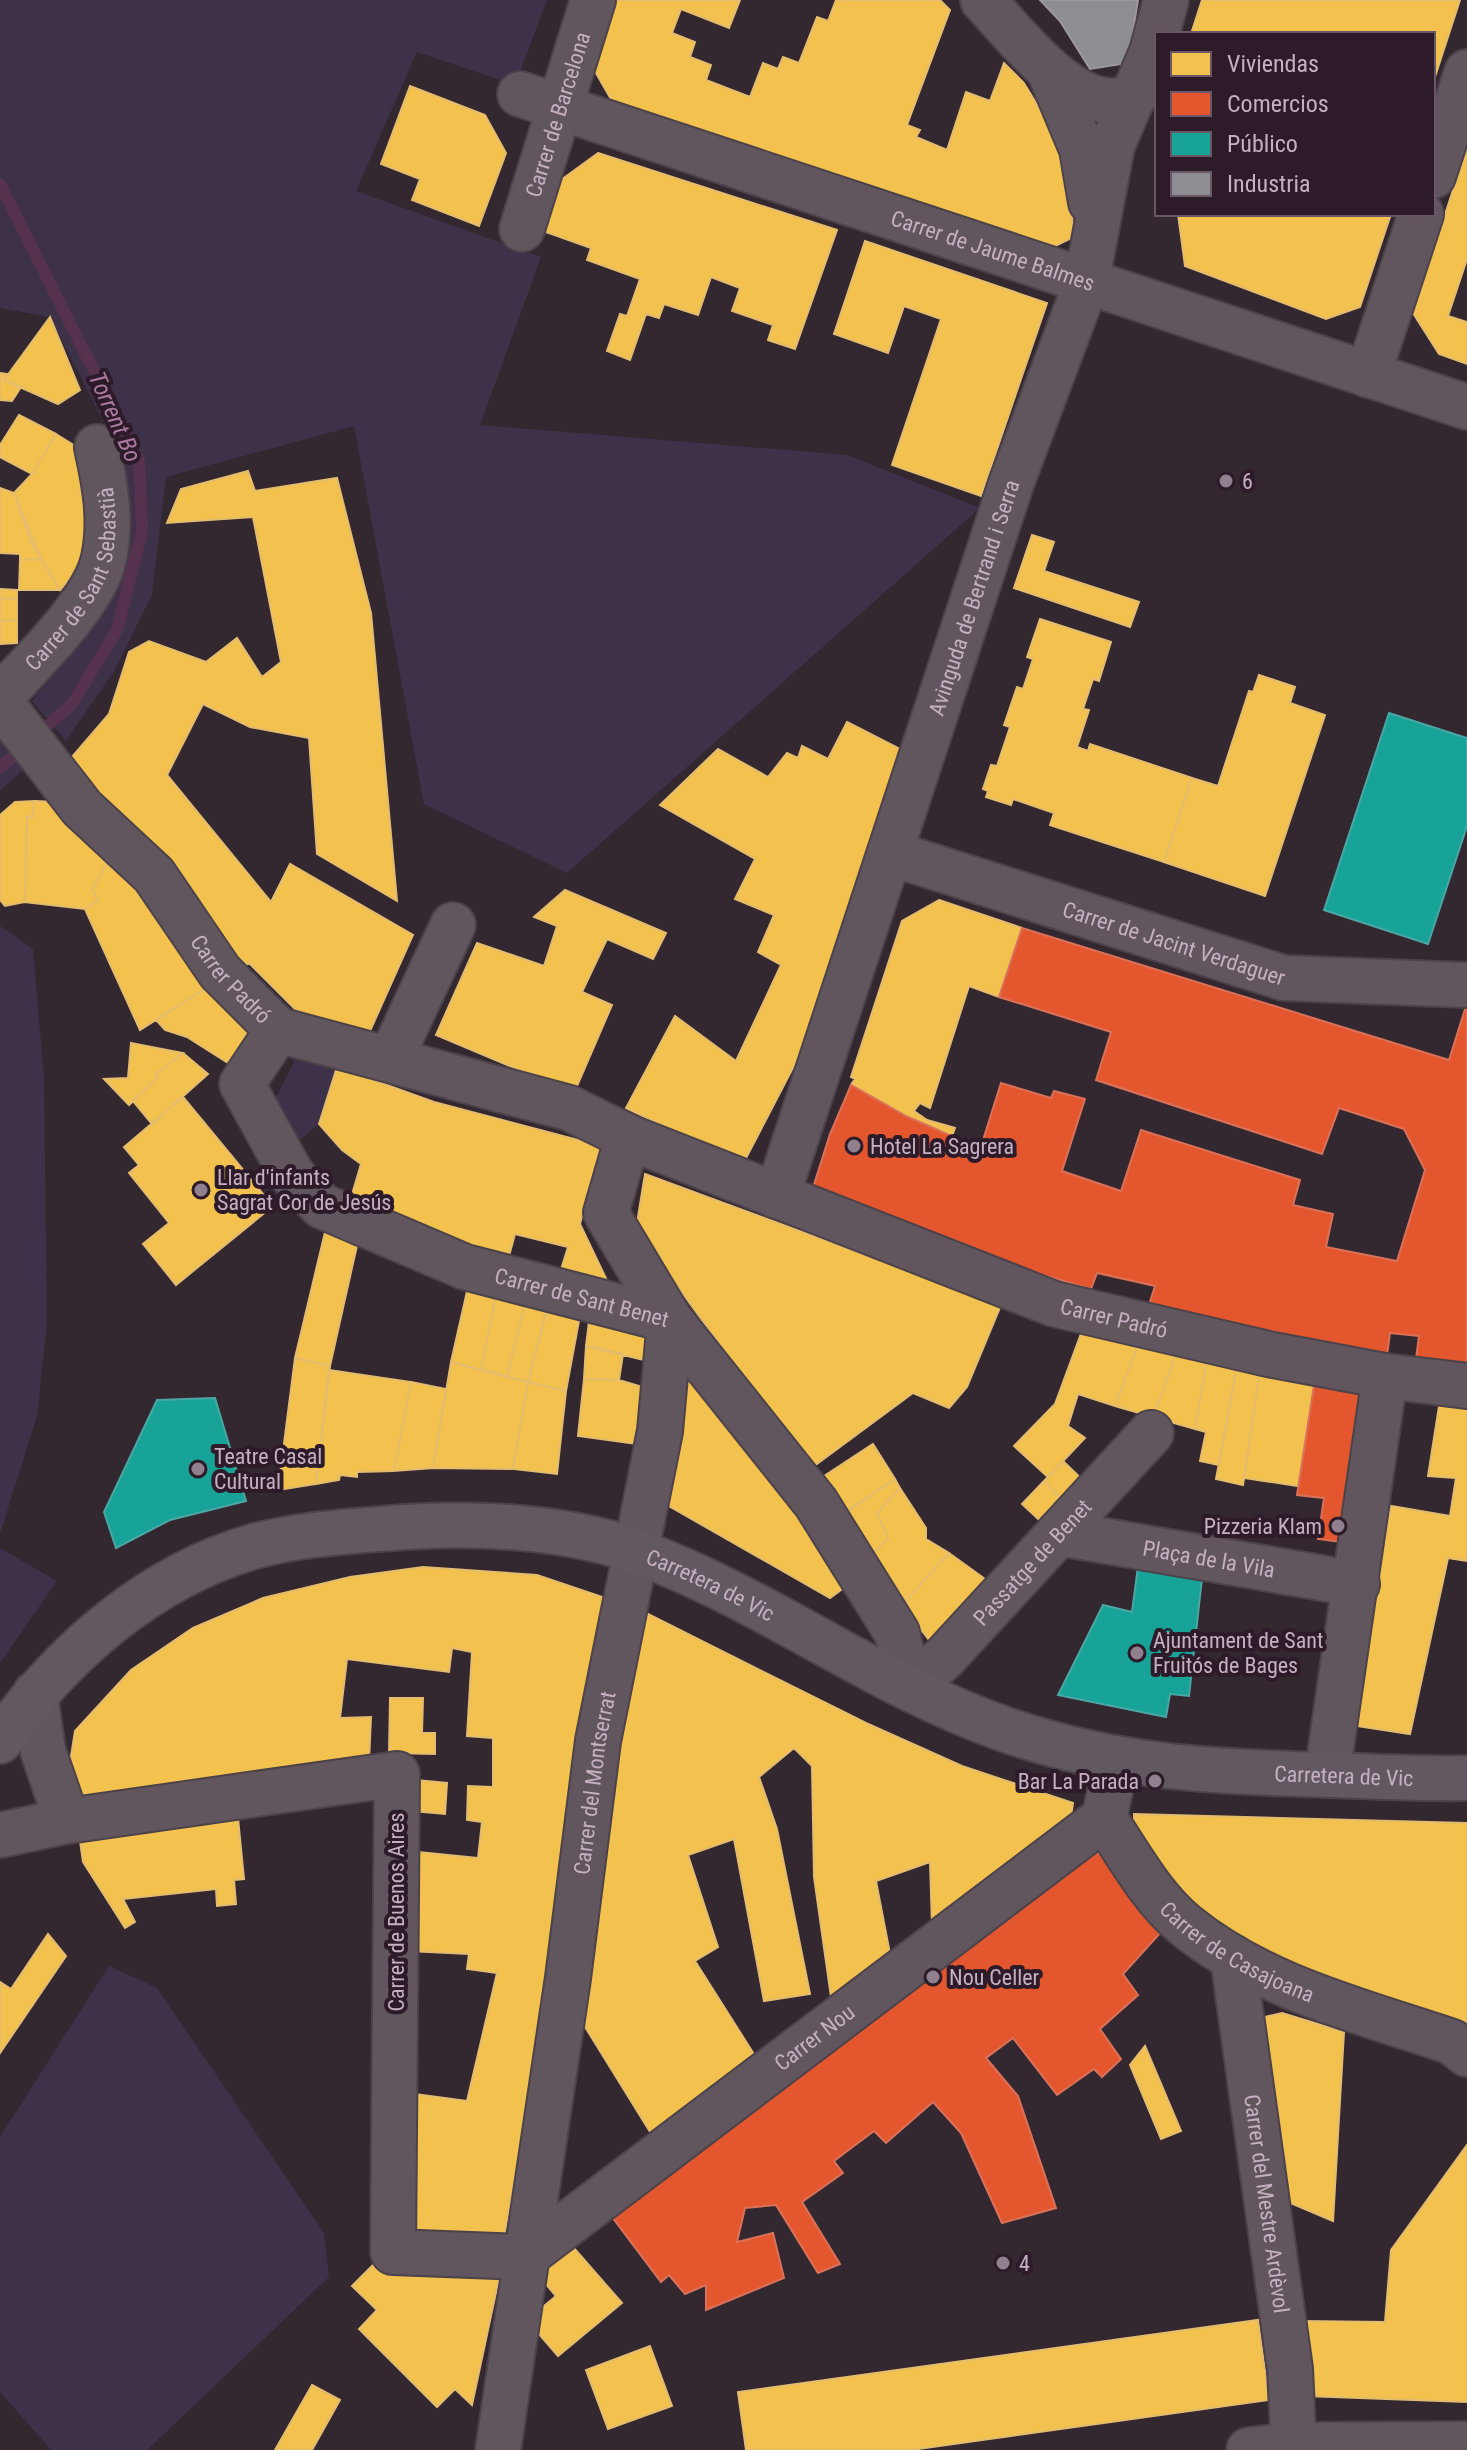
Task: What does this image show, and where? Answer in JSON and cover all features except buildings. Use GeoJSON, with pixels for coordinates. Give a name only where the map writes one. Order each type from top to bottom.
{"type":"FeatureCollection","features":[{"type":"Feature","properties":{"kind":"main road","name":"Carretera de Vic"},"geometry":{"type":"LineString","coordinates":[[0,1741],[35,1694],[101,1629],[144,1597],[193,1570],[254,1547],[338,1532],[462,1523],[593,1538],[634,1550],[723,1587],[858,1665],[1000,1728],[1117,1761],[1202,1772],[1467,1778]]}},
{"type":"Feature","properties":{"kind":"street","name":"Carrer de Barcelona"},"geometry":{"type":"LineString","coordinates":[[522,229],[539,101],[593,0]]}},
{"type":"Feature","properties":{"kind":"street"},"geometry":{"type":"LineString","coordinates":[[983,0],[1048,68],[1083,96],[1113,102],[1136,94]]}},
{"type":"Feature","properties":{"kind":"street","name":"Avinguda de Bertrand i Serra"},"geometry":{"type":"LineString","coordinates":[[1157,32],[1166,0]]}},
{"type":"Feature","properties":{"kind":"street","name":"Avinguda de Bertrand i Serra"},"geometry":{"type":"LineString","coordinates":[[777,1196],[1011,484],[1086,284],[1112,146],[1136,94],[1155,41]]}},
{"type":"Feature","properties":{"kind":"street"},"geometry":{"type":"LineString","coordinates":[[1048,68],[1082,149],[1096,239]]}},
{"type":"Feature","properties":{"kind":"street"},"geometry":{"type":"LineString","coordinates":[[1435,170],[1467,72]]}},
{"type":"Feature","properties":{"kind":"street","name":"Carrer de Jaume Balmes"},"geometry":{"type":"LineString","coordinates":[[539,101],[1086,284],[1467,407]]}},
{"type":"Feature","properties":{"kind":"street"},"geometry":{"type":"LineString","coordinates":[[1368,375],[1420,216]]}},
{"type":"Feature","properties":{"kind":"street","name":"Carrer de Sant Sebastià"},"geometry":{"type":"LineString","coordinates":[[5,706],[81,605],[104,560],[107,497],[97,447]]}},
{"type":"Feature","properties":{"kind":"street","name":"Carrer Padró"},"geometry":{"type":"LineString","coordinates":[[5,706],[82,808],[154,875],[220,972],[278,1030],[569,1108],[628,1137],[1054,1304],[1268,1354],[1385,1376],[1467,1386]]}},
{"type":"Feature","properties":{"kind":"street","name":"Carrer de Jacint Verdaguer"},"geometry":{"type":"LineString","coordinates":[[890,853],[1284,978],[1467,985]]}},
{"type":"Feature","properties":{"kind":"street"},"geometry":{"type":"LineString","coordinates":[[391,1058],[453,925]]}},
{"type":"Feature","properties":{"kind":"street","name":"Carrer de Sant Benet"},"geometry":{"type":"LineString","coordinates":[[278,1030],[242,1084],[292,1175],[322,1206],[465,1267],[670,1320],[816,1503],[897,1633],[909,1687]]}},
{"type":"Feature","properties":{"kind":"street"},"geometry":{"type":"LineString","coordinates":[[628,1137],[606,1213],[670,1320]]}},
{"type":"Feature","properties":{"kind":"street","name":"Carrer del Montserrat"},"geometry":{"type":"LineString","coordinates":[[498,2450],[524,2257],[568,1978],[598,1741],[660,1431],[670,1320]]}},
{"type":"Feature","properties":{"kind":"street"},"geometry":{"type":"LineString","coordinates":[[1327,1775],[1385,1376]]}},
{"type":"Feature","properties":{"kind":"street","name":"Passatge de Benet"},"geometry":{"type":"LineString","coordinates":[[909,1687],[943,1659],[1151,1433]]}},
{"type":"Feature","properties":{"kind":"street","name":"Plaça de la Vila"},"geometry":{"type":"LineString","coordinates":[[1059,1533],[1357,1584]]}},
{"type":"Feature","properties":{"kind":"street"},"geometry":{"type":"LineString","coordinates":[[35,1694],[43,1751],[67,1821]]}},
{"type":"Feature","properties":{"kind":"street"},"geometry":{"type":"LineString","coordinates":[[1104,1818],[1117,1761]]}},
{"type":"Feature","properties":{"kind":"street","name":"Carrer de Buenos Aires"},"geometry":{"type":"LineString","coordinates":[[0,1835],[67,1821],[397,1774],[393,2252],[524,2257]]}},
{"type":"Feature","properties":{"kind":"street","name":"Carrer Nou"},"geometry":{"type":"LineString","coordinates":[[524,2257],[1104,1818]]}},
{"type":"Feature","properties":{"kind":"street","name":"Carrer de Casajoana"},"geometry":{"type":"LineString","coordinates":[[1104,1818],[1144,1877],[1183,1923],[1233,1958],[1289,1987],[1452,2042],[1467,2054]]}},
{"type":"Feature","properties":{"kind":"street","name":"Carrer del Mestre Ardèvol"},"geometry":{"type":"LineString","coordinates":[[1233,1958],[1264,2203],[1290,2369],[1294,2448]]}},
{"type":"Feature","properties":{"kind":"street"},"geometry":{"type":"LineString","coordinates":[[1249,2450],[1467,2444]]}},
{"type":"Feature","properties":{"kind":"shaded area"},"geometry":{"type":"Polygon","coordinates":[[[0,0],[547,0],[515,85],[417,52],[356,191],[541,257],[480,425],[847,455],[980,508],[567,873],[424,804],[354,426],[166,477],[152,595],[114,671],[66,741],[32,701],[101,611],[122,458],[50,317],[0,308],[0,0]]]}},
{"type":"Feature","properties":{"kind":"shaded area"},"geometry":{"type":"Polygon","coordinates":[[[0,735],[25,768],[0,791],[0,735]]]}},
{"type":"Feature","properties":{"kind":"shaded area"},"geometry":{"type":"Polygon","coordinates":[[[0,926],[33,949],[44,1078],[47,1322],[37,1416],[0,1534],[0,926]]]}},
{"type":"Feature","properties":{"kind":"shaded area"},"geometry":{"type":"Polygon","coordinates":[[[299,1052],[337,1067],[319,1124],[296,1143],[275,1099],[299,1052]]]}},
{"type":"Feature","properties":{"kind":"shaded area"},"geometry":{"type":"Polygon","coordinates":[[[0,1548],[57,1581],[0,1663],[0,1548]]]}},
{"type":"Feature","properties":{"kind":"shaded area"},"geometry":{"type":"Polygon","coordinates":[[[109,1966],[157,1988],[324,2233],[329,2277],[147,2450],[51,2450],[0,2392],[0,2137],[109,1966]]]}},
{"type":"Feature","properties":{"kind":"waterway","name":"Torrent Bo"},"geometry":{"type":"LineString","coordinates":[[0,184],[139,460],[142,531],[117,630],[72,704],[0,768]]}},
{"type":"Feature","properties":{"kind":"place","name":"6"},"geometry":{"type":"Point","coordinates":[1226,481]}},
{"type":"Feature","properties":{"kind":"place","name":"Hotel La Sagrera"},"geometry":{"type":"Point","coordinates":[854,1146]}},
{"type":"Feature","properties":{"kind":"place","name":"Llar d'infants Sagrat Cor de Jesús"},"geometry":{"type":"Point","coordinates":[201,1190]}},
{"type":"Feature","properties":{"kind":"place","name":"Teatre Casal Cultural"},"geometry":{"type":"Point","coordinates":[198,1469]}},
{"type":"Feature","properties":{"kind":"place","name":"Pizzeria Klam"},"geometry":{"type":"Point","coordinates":[1338,1526]}},
{"type":"Feature","properties":{"kind":"place","name":"Ajuntament de Sant Fruitós de Bages"},"geometry":{"type":"Point","coordinates":[1137,1653]}},
{"type":"Feature","properties":{"kind":"place","name":"Bar La Parada"},"geometry":{"type":"Point","coordinates":[1155,1781]}},
{"type":"Feature","properties":{"kind":"place","name":"Nou Celler"},"geometry":{"type":"Point","coordinates":[933,1977]}},
{"type":"Feature","properties":{"kind":"place","name":"4"},"geometry":{"type":"Point","coordinates":[1003,2263]}}]}
